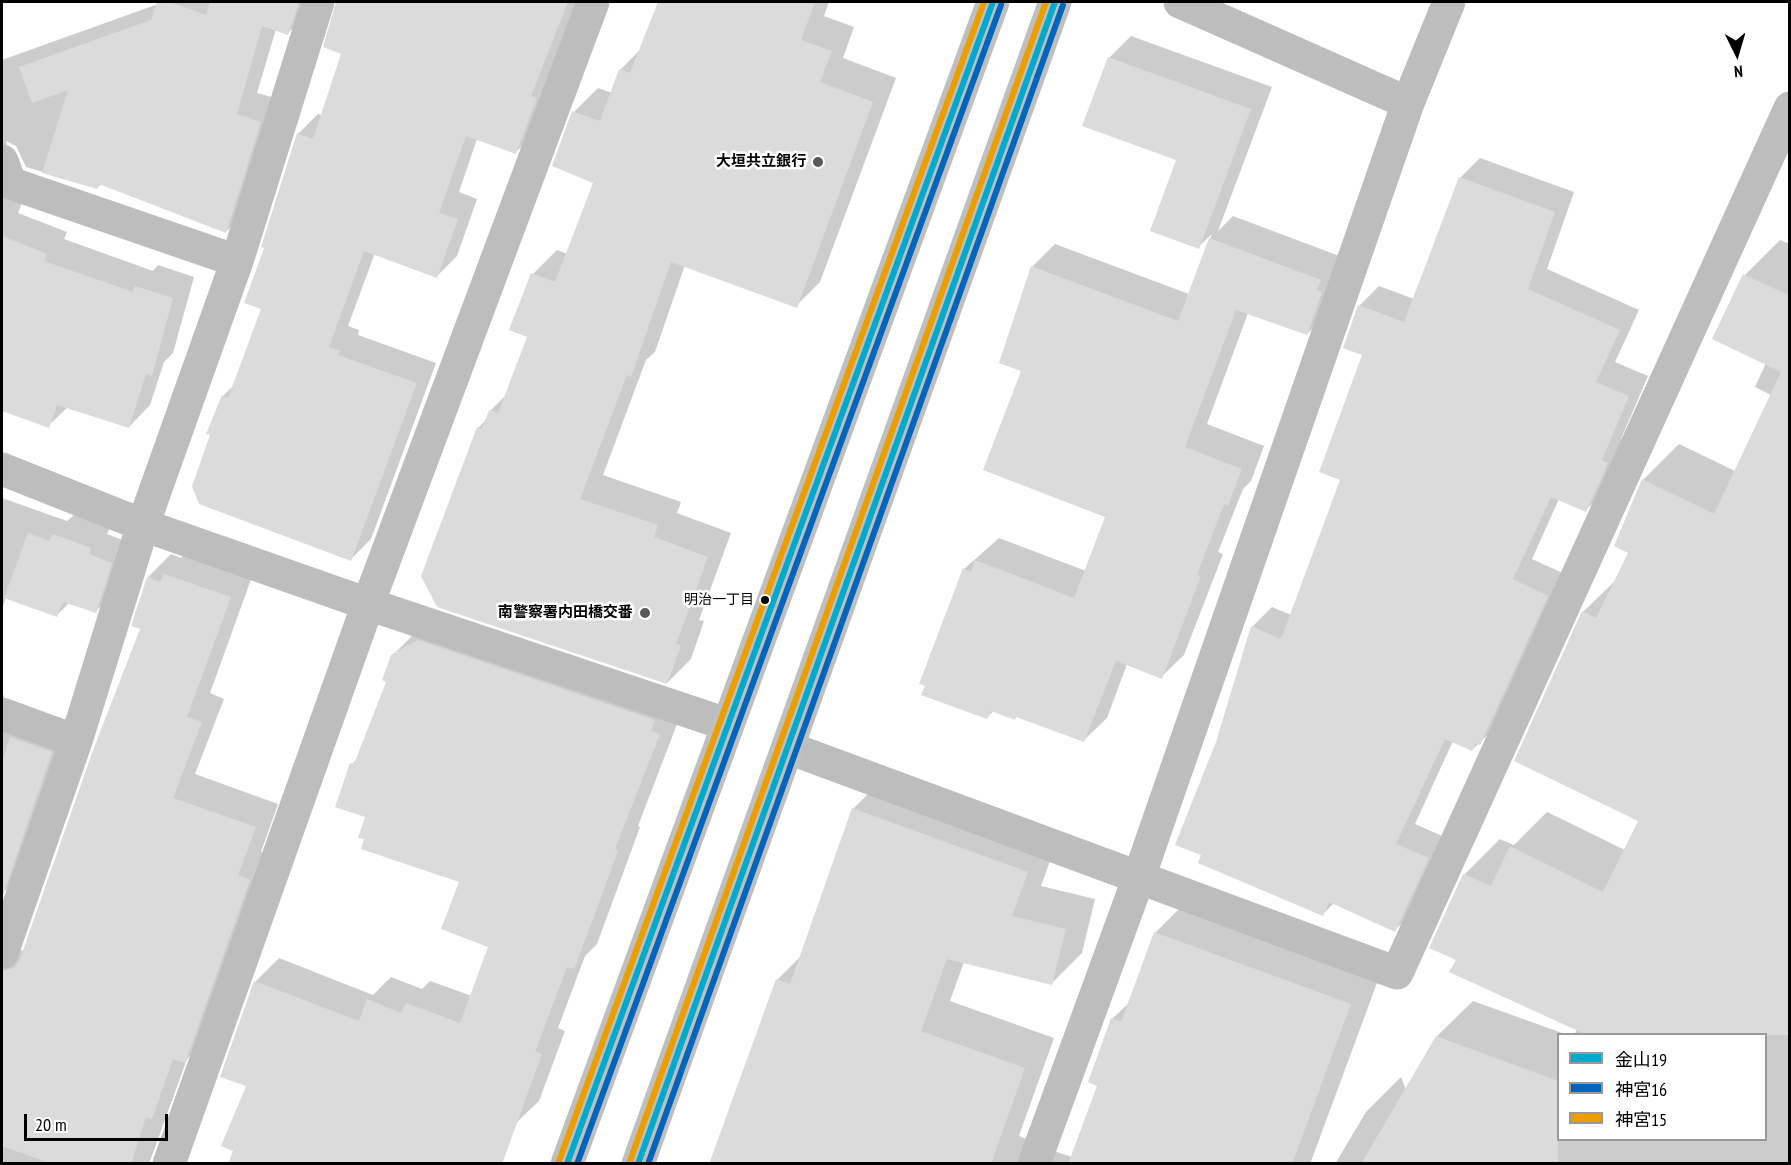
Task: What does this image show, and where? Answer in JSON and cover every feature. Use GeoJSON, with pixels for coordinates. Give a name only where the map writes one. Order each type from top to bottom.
{"type":"FeatureCollection","features":[{"type":"Feature","properties":{"kind":"main road"},"geometry":{"type":"LineString","coordinates":[[567,1164],[726,724],[993,2]]}},
{"type":"Feature","properties":{"kind":"main road"},"geometry":{"type":"LineString","coordinates":[[638,1164],[1055,2]]}},
{"type":"Feature","properties":{"kind":"street"},"geometry":{"type":"LineString","coordinates":[[4,935],[76,741],[143,525],[237,261],[318,2]]}},
{"type":"Feature","properties":{"kind":"street"},"geometry":{"type":"LineString","coordinates":[[169,1164],[368,604],[593,2]]}},
{"type":"Feature","properties":{"kind":"street"},"geometry":{"type":"LineString","coordinates":[[1180,2],[1408,103]]}},
{"type":"Feature","properties":{"kind":"street"},"geometry":{"type":"LineString","coordinates":[[1034,1164],[1139,877],[1408,103],[1449,2]]}},
{"type":"Feature","properties":{"kind":"street"},"geometry":{"type":"LineString","coordinates":[[789,748],[1397,973],[1790,108]]}},
{"type":"Feature","properties":{"kind":"street"},"geometry":{"type":"LineString","coordinates":[[2,161],[10,183],[237,261]]}},
{"type":"Feature","properties":{"kind":"street"},"geometry":{"type":"LineString","coordinates":[[2,469],[143,525],[368,604],[726,724]]}},
{"type":"Feature","properties":{"kind":"street"},"geometry":{"type":"LineString","coordinates":[[2,714],[76,741]]}},
{"type":"Feature","properties":{"kind":"building"},"geometry":{"type":"Polygon","coordinates":[[[157,2],[170,2],[206,15],[210,2],[299,2],[288,35],[262,26],[237,114],[261,122],[226,233],[99,184],[97,189],[42,173],[68,90],[32,103],[19,67],[151,20],[157,2]]]}},
{"type":"Feature","properties":{"kind":"building"},"geometry":{"type":"Polygon","coordinates":[[[336,2],[568,2],[531,96],[537,98],[516,154],[466,136],[439,213],[458,219],[437,278],[364,251],[329,347],[340,351],[338,355],[417,383],[351,561],[199,504],[192,486],[210,435],[206,434],[222,395],[228,398],[261,309],[244,303],[264,248],[261,247],[297,133],[313,139],[341,54],[323,47],[336,2]]]}},
{"type":"Feature","properties":{"kind":"building"},"geometry":{"type":"Polygon","coordinates":[[[658,2],[815,2],[801,40],[832,51],[820,82],[873,102],[797,308],[671,262],[631,377],[627,375],[580,499],[658,525],[654,537],[708,557],[676,644],[681,645],[667,684],[437,607],[421,576],[477,427],[482,429],[489,410],[498,413],[527,337],[509,330],[531,273],[555,282],[593,183],[552,166],[572,111],[600,121],[619,69],[630,73],[658,2]]]}},
{"type":"Feature","properties":{"kind":"building"},"geometry":{"type":"Polygon","coordinates":[[[1108,57],[1251,109],[1199,249],[1150,231],[1176,160],[1082,126],[1108,57]]]}},
{"type":"Feature","properties":{"kind":"building"},"geometry":{"type":"Polygon","coordinates":[[[1459,177],[1555,212],[1528,289],[1620,330],[1596,382],[1629,396],[1602,460],[1608,463],[1586,512],[1551,497],[1513,579],[1548,596],[1480,745],[1476,743],[1472,751],[1445,739],[1396,844],[1429,858],[1395,932],[1329,902],[1323,916],[1198,863],[1201,855],[1175,845],[1216,742],[1251,626],[1281,639],[1340,480],[1319,472],[1362,355],[1343,348],[1358,305],[1404,322],[1459,177]]]}},
{"type":"Feature","properties":{"kind":"building"},"geometry":{"type":"Polygon","coordinates":[[[2,236],[47,254],[44,261],[133,292],[135,286],[173,298],[152,376],[146,374],[129,428],[57,405],[49,428],[2,411],[2,236]]]}},
{"type":"Feature","properties":{"kind":"building"},"geometry":{"type":"Polygon","coordinates":[[[1209,238],[1321,280],[1317,290],[1322,292],[1307,335],[1236,310],[1185,447],[1242,469],[1228,506],[1224,504],[1197,575],[1201,576],[1162,679],[1116,661],[1084,742],[1016,717],[1015,720],[991,711],[987,719],[921,695],[925,686],[919,684],[963,568],[971,572],[975,560],[1074,598],[1105,517],[983,470],[1021,371],[999,363],[1031,266],[1178,321],[1209,238]]]}},
{"type":"Feature","properties":{"kind":"building"},"geometry":{"type":"Polygon","coordinates":[[[1743,274],[1790,296],[1790,1035],[1583,1033],[1449,972],[1456,960],[1429,948],[1463,874],[1491,886],[1510,846],[1603,892],[1638,821],[1514,761],[1582,611],[1596,618],[1628,553],[1614,546],[1642,479],[1714,514],[1781,372],[1712,339],[1743,274]]]}},
{"type":"Feature","properties":{"kind":"building"},"geometry":{"type":"Polygon","coordinates":[[[28,533],[49,541],[53,534],[91,548],[89,554],[112,563],[96,613],[63,602],[57,617],[4,598],[28,533]]]}},
{"type":"Feature","properties":{"kind":"building"},"geometry":{"type":"Polygon","coordinates":[[[164,574],[231,597],[187,717],[202,722],[173,798],[256,827],[238,875],[250,880],[185,1063],[173,1059],[152,1119],[146,1117],[131,1164],[52,1164],[2,1146],[2,971],[14,968],[20,959],[92,753],[140,629],[131,626],[147,577],[160,582],[164,574]]]}},
{"type":"Feature","properties":{"kind":"building"},"geometry":{"type":"Polygon","coordinates":[[[418,640],[655,720],[651,731],[660,734],[615,849],[618,850],[601,898],[574,969],[567,967],[535,1052],[542,1054],[502,1164],[228,1164],[233,1151],[221,1146],[246,1086],[220,1077],[254,981],[359,1021],[367,999],[401,1013],[406,1003],[460,1023],[488,947],[441,929],[459,882],[361,849],[364,839],[358,838],[365,817],[335,807],[350,763],[354,764],[386,682],[382,680],[391,655],[418,640]]]}},
{"type":"Feature","properties":{"kind":"building"},"geometry":{"type":"Polygon","coordinates":[[[10,737],[52,752],[2,898],[2,762],[10,737]]]}},
{"type":"Feature","properties":{"kind":"building"},"geometry":{"type":"Polygon","coordinates":[[[852,808],[1028,872],[1012,916],[1066,929],[1052,985],[947,959],[921,1031],[1025,1068],[991,1164],[709,1164],[776,979],[790,984],[852,808]]]}},
{"type":"Feature","properties":{"kind":"building"},"geometry":{"type":"Polygon","coordinates":[[[1154,932],[1351,1004],[1292,1164],[1068,1164],[1097,1086],[1088,1082],[1111,1018],[1121,1022],[1154,932]]]}},
{"type":"Feature","properties":{"kind":"building"},"geometry":{"type":"Polygon","coordinates":[[[1436,1036],[1557,1081],[1558,1164],[1361,1164],[1436,1036]]]}},
{"type":"Feature","properties":{"kind":"transit line","name":"神宮15"},"geometry":{"type":"LineString","coordinates":[[559,1161],[984,2]]}},
{"type":"Feature","properties":{"kind":"transit line","name":"金山19"},"geometry":{"type":"LineString","coordinates":[[567,1164],[993,2]]}},
{"type":"Feature","properties":{"kind":"transit line","name":"神宮15"},"geometry":{"type":"LineString","coordinates":[[630,1161],[1046,2]]}},
{"type":"Feature","properties":{"kind":"transit line","name":"金山19"},"geometry":{"type":"LineString","coordinates":[[638,1164],[1055,2]]}},
{"type":"Feature","properties":{"kind":"transit line","name":"神宮16"},"geometry":{"type":"LineString","coordinates":[[577,1164],[1001,5]]}},
{"type":"Feature","properties":{"kind":"transit line","name":"神宮16"},"geometry":{"type":"LineString","coordinates":[[648,1164],[1063,5]]}},
{"type":"Feature","properties":{"kind":"place","name":"大垣共立銀行"},"geometry":{"type":"Point","coordinates":[818,162]}},
{"type":"Feature","properties":{"kind":"place","name":"明治一丁目"},"geometry":{"type":"Point","coordinates":[765,600]}},
{"type":"Feature","properties":{"kind":"place","name":"南警察署内田橋交番"},"geometry":{"type":"Point","coordinates":[645,613]}}]}
